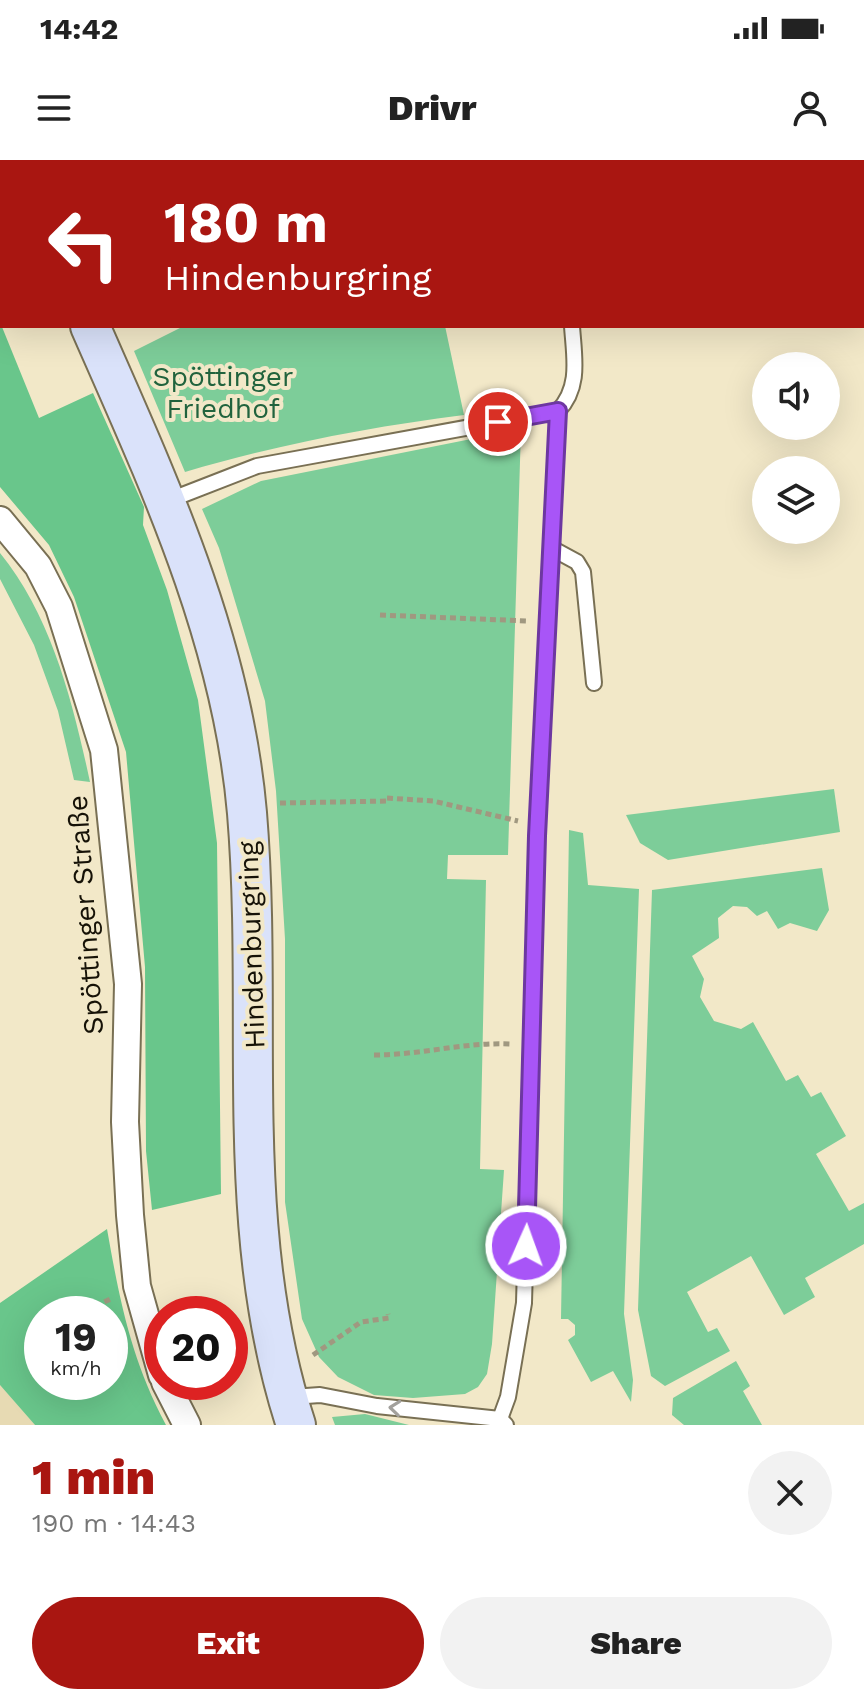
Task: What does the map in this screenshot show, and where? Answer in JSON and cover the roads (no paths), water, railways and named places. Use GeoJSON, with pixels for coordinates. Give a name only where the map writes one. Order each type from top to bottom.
{"type":"FeatureCollection","features":[{"type":"Feature","properties":{"kind":"main road","name":"Hindenburgring"},"geometry":{"type":"LineString","coordinates":[[91,328],[167,501],[196,579],[224,671],[240,756],[247,812],[253,943],[255,1199],[274,1339],[292,1411]]}},
{"type":"Feature","properties":{"kind":"street","name":"Spöttinger Straße"},"geometry":{"type":"LineString","coordinates":[[0,520],[38,566],[59,607],[104,750],[128,984],[125,1122],[137,1286],[144,1311]]}},
{"type":"Feature","properties":{"kind":"street"},"geometry":{"type":"LineString","coordinates":[[174,1400],[187,1425]]}},
{"type":"Feature","properties":{"kind":"lane","name":"Hindenburgring"},"geometry":{"type":"LineString","coordinates":[[292,1411],[320,1395],[377,1406],[503,1422],[523,1324],[538,826],[558,411],[570,398],[575,377],[572,328]]}},
{"type":"Feature","properties":{"kind":"lane"},"geometry":{"type":"LineString","coordinates":[[167,501],[257,466],[558,411]]}},
{"type":"Feature","properties":{"kind":"lane"},"geometry":{"type":"LineString","coordinates":[[553,549],[577,562],[583,572],[594,683]]}},
{"type":"Feature","properties":{"kind":"park label","name":"Spöttinger Friedhof"},"geometry":{"type":"Point","coordinates":[223,392]}}]}
